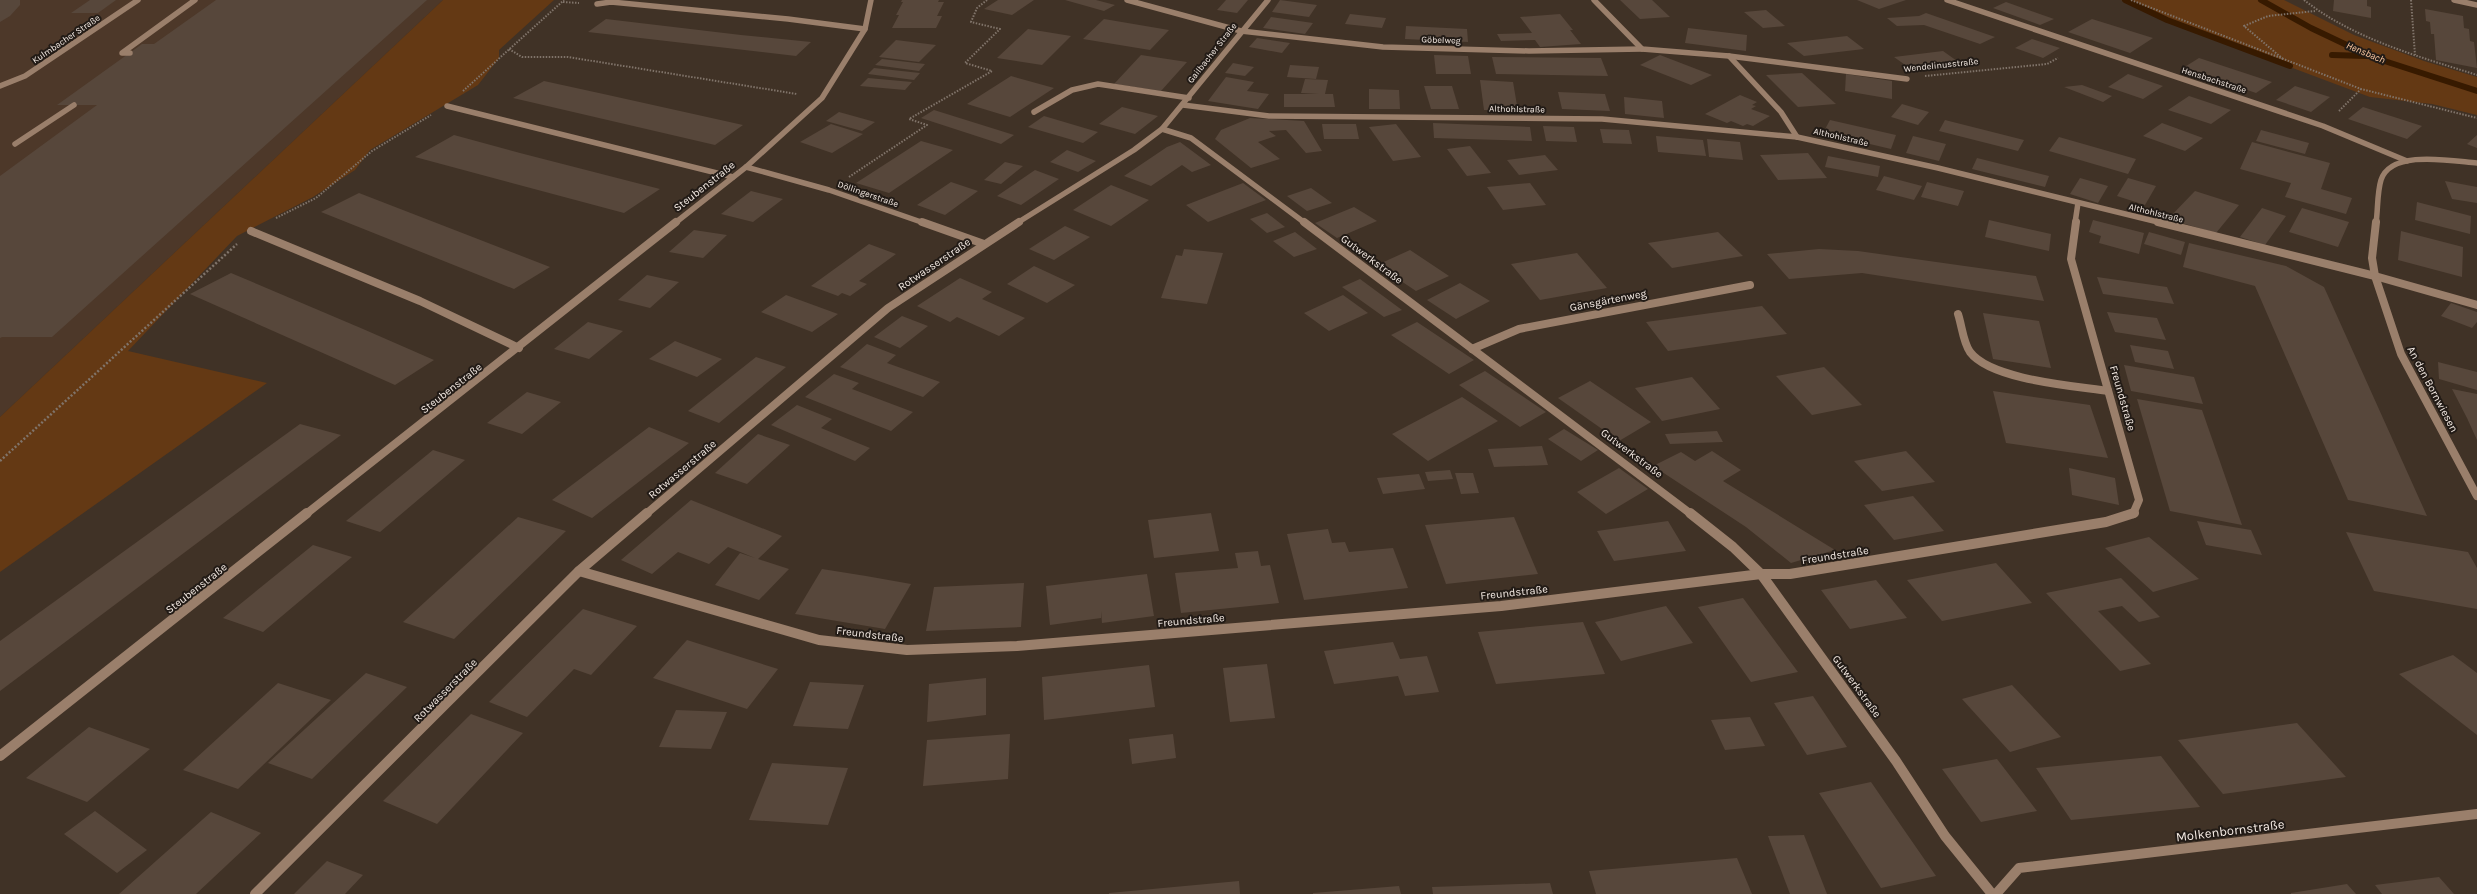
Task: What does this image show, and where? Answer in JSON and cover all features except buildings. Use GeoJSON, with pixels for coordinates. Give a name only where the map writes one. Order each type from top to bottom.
{"type":"FeatureCollection","features":[{"type":"Feature","properties":{"kind":"street","name":"Kulmbacher Straße"},"geometry":{"type":"LineString","coordinates":[[0,86],[25,76],[138,0]]}},
{"type":"Feature","properties":{"kind":"street"},"geometry":{"type":"LineString","coordinates":[[130,53],[122,52],[195,0]]}},
{"type":"Feature","properties":{"kind":"street","name":"Steubenstraße"},"geometry":{"type":"LineString","coordinates":[[0,756],[519,348],[746,167],[822,98],[865,29],[871,0]]}},
{"type":"Feature","properties":{"kind":"street","name":"Göbelweg"},"geometry":{"type":"LineString","coordinates":[[1127,0],[1241,31],[1383,47],[1529,51],[1642,49]]}},
{"type":"Feature","properties":{"kind":"street","name":"Gailbacher Straße"},"geometry":{"type":"LineString","coordinates":[[1172,118],[1241,31],[1268,0]]}},
{"type":"Feature","properties":{"kind":"street"},"geometry":{"type":"LineString","coordinates":[[1594,0],[1642,49]]}},
{"type":"Feature","properties":{"kind":"street","name":"Hensbachstraße"},"geometry":{"type":"LineString","coordinates":[[1947,0],[2080,46],[2323,126],[2407,161],[2446,159],[2477,163]]}},
{"type":"Feature","properties":{"kind":"street"},"geometry":{"type":"LineString","coordinates":[[2454,0],[2477,5]]}},
{"type":"Feature","properties":{"kind":"street"},"geometry":{"type":"LineString","coordinates":[[597,4],[611,2],[788,19],[865,29]]}},
{"type":"Feature","properties":{"kind":"street","name":"Wendelinusstraße"},"geometry":{"type":"LineString","coordinates":[[1642,49],[1728,56],[1906,79]]}},
{"type":"Feature","properties":{"kind":"street"},"geometry":{"type":"LineString","coordinates":[[1728,56],[1781,112],[1797,136]]}},
{"type":"Feature","properties":{"kind":"street"},"geometry":{"type":"LineString","coordinates":[[1034,112],[1069,90],[1098,84],[1189,98]]}},
{"type":"Feature","properties":{"kind":"street"},"geometry":{"type":"LineString","coordinates":[[15,144],[74,105]]}},
{"type":"Feature","properties":{"kind":"street","name":"Althohlstraße"},"geometry":{"type":"LineString","coordinates":[[1183,105],[1269,116],[1602,119],[1797,136],[1938,168],[2375,276],[2477,305]]}},
{"type":"Feature","properties":{"kind":"street"},"geometry":{"type":"LineString","coordinates":[[447,106],[733,177]]}},
{"type":"Feature","properties":{"kind":"street","name":"Rotwasserstraße"},"geometry":{"type":"LineString","coordinates":[[255,894],[579,571],[888,308],[984,244],[1134,150],[1162,129],[1172,118]]}},
{"type":"Feature","properties":{"kind":"street","name":"Gutwerkstraße"},"geometry":{"type":"LineString","coordinates":[[1162,129],[1191,138],[1639,473],[1733,546],[1761,574],[1896,761],[1945,836],[1992,894]]}},
{"type":"Feature","properties":{"kind":"street","name":"An den Bornwiesen"},"geometry":{"type":"LineString","coordinates":[[2407,161],[2395,164],[2388,169],[2381,180],[2372,258],[2375,276],[2401,354],[2477,496]]}},
{"type":"Feature","properties":{"kind":"street","name":"Döllingerstraße"},"geometry":{"type":"LineString","coordinates":[[746,167],[829,190],[984,244]]}},
{"type":"Feature","properties":{"kind":"street","name":"Freundstraße"},"geometry":{"type":"LineString","coordinates":[[579,571],[819,640],[907,650],[1017,646],[1502,606],[1761,574],[1790,574],[2106,522],[2133,515],[2139,500],[2071,259],[2078,203]]}},
{"type":"Feature","properties":{"kind":"street"},"geometry":{"type":"LineString","coordinates":[[251,231],[375,279],[450,312],[519,348]]}},
{"type":"Feature","properties":{"kind":"street","name":"Gänsgärtenweg"},"geometry":{"type":"LineString","coordinates":[[1472,349],[1519,329],[1750,285]]}},
{"type":"Feature","properties":{"kind":"street"},"geometry":{"type":"LineString","coordinates":[[1958,314],[1970,352],[1987,366],[2012,374],[2108,391]]}},
{"type":"Feature","properties":{"kind":"street","name":"Molkenbornstraße"},"geometry":{"type":"LineString","coordinates":[[1996,894],[2019,868],[2477,814]]}},
{"type":"Feature","properties":{"kind":"path"},"geometry":{"type":"LineString","coordinates":[[829,190],[927,125],[909,119],[992,71],[965,63],[1000,29],[971,22],[977,8],[987,0]]}},
{"type":"Feature","properties":{"kind":"path"},"geometry":{"type":"LineString","coordinates":[[2131,0],[2361,89],[2477,118]]}},
{"type":"Feature","properties":{"kind":"path"},"geometry":{"type":"LineString","coordinates":[[2304,0],[2316,11],[2351,29],[2415,55],[2477,75]]}},
{"type":"Feature","properties":{"kind":"path"},"geometry":{"type":"LineString","coordinates":[[2411,0],[2415,55]]}},
{"type":"Feature","properties":{"kind":"path"},"geometry":{"type":"LineString","coordinates":[[2285,60],[2244,26],[2268,16],[2316,11]]}},
{"type":"Feature","properties":{"kind":"path","name":"Wendelinusstraße"},"geometry":{"type":"LineString","coordinates":[[1906,79],[1943,73],[2048,64],[2080,46]]}},
{"type":"Feature","properties":{"kind":"path"},"geometry":{"type":"LineString","coordinates":[[509,49],[522,57],[568,56],[822,98]]}},
{"type":"Feature","properties":{"kind":"path"},"geometry":{"type":"LineString","coordinates":[[2323,126],[2361,89]]}},
{"type":"Feature","properties":{"kind":"shaded area"},"geometry":{"type":"Polygon","coordinates":[[[0,0],[443,0],[0,417],[0,0]]]}},
{"type":"Feature","properties":{"kind":"shaded area"},"geometry":{"type":"Polygon","coordinates":[[[443,0],[554,0],[499,50],[499,58],[478,85],[370,150],[355,170],[313,197],[237,236],[128,351],[267,383],[0,572],[0,417],[443,0]]]}},
{"type":"Feature","properties":{"kind":"shaded area"},"geometry":{"type":"Polygon","coordinates":[[[2121,0],[2284,0],[2354,35],[2424,61],[2477,77],[2477,115],[2432,104],[2370,97],[2165,20],[2121,0]]]}},
{"type":"Feature","properties":{"kind":"waterway"},"geometry":{"type":"LineString","coordinates":[[2125,0],[2167,20],[2290,66]]}},
{"type":"Feature","properties":{"kind":"waterway","name":"Hensbach"},"geometry":{"type":"LineString","coordinates":[[2261,0],[2311,28],[2372,57],[2477,91]]}},
{"type":"Feature","properties":{"kind":"waterway"},"geometry":{"type":"LineString","coordinates":[[2332,55],[2366,56]]}}]}
